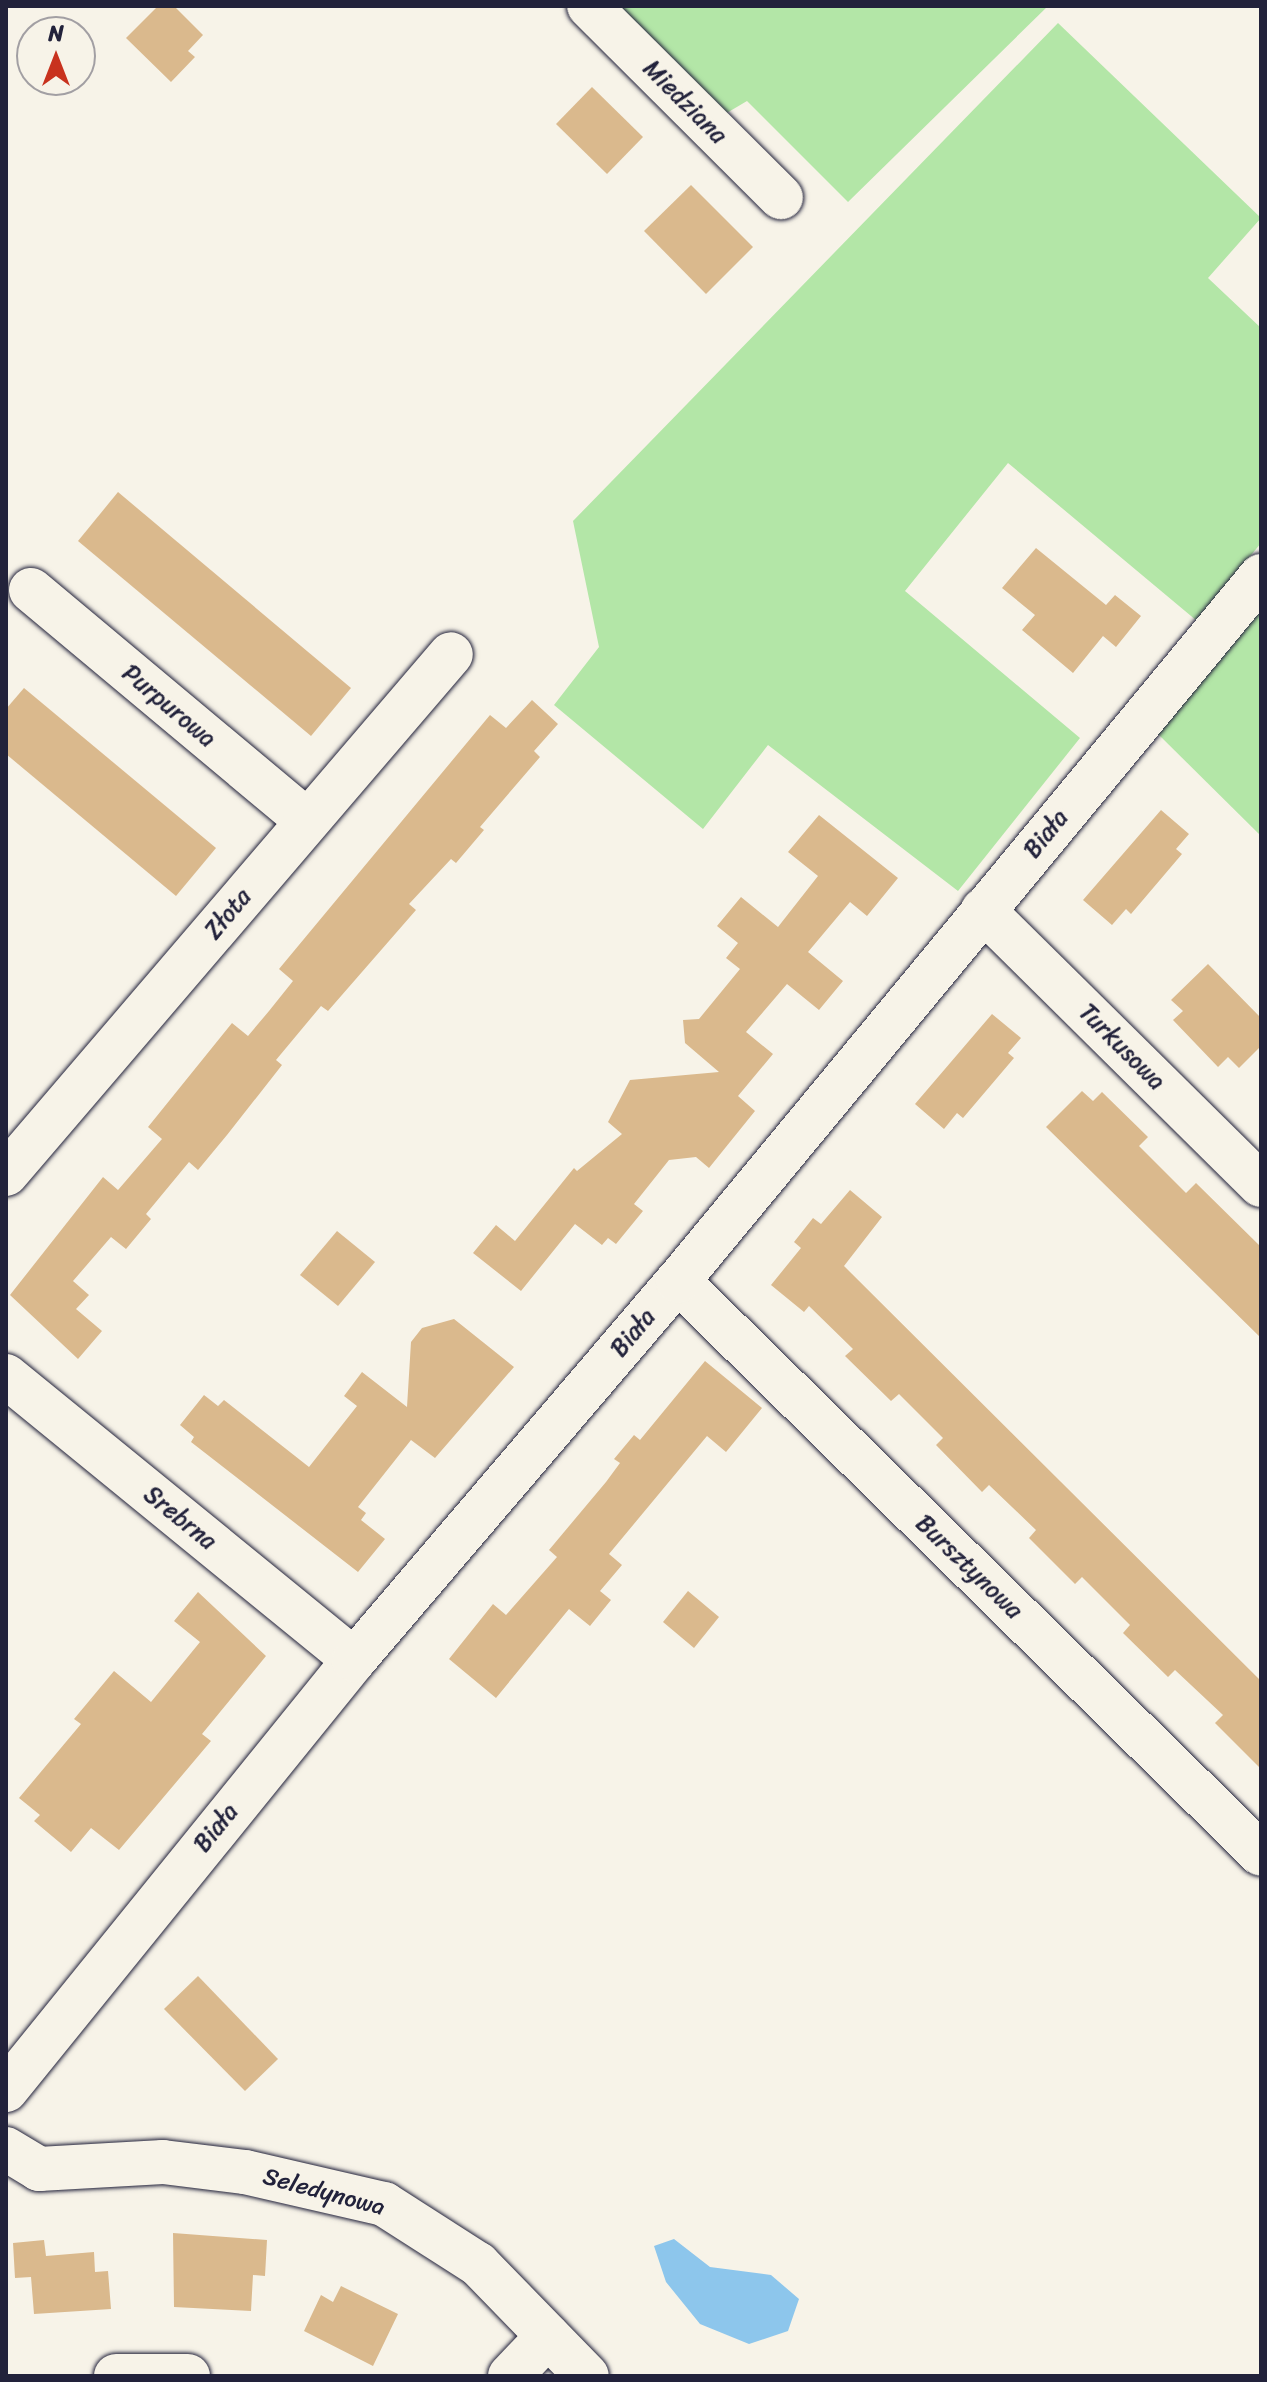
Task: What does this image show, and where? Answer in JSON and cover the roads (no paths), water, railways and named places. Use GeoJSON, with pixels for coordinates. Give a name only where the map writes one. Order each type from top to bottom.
{"type":"FeatureCollection","features":[{"type":"Feature","properties":{"kind":"street","name":"Miedziana"},"geometry":{"type":"LineString","coordinates":[[589,6],[781,197]]}},
{"type":"Feature","properties":{"kind":"street","name":"Biała"},"geometry":{"type":"LineString","coordinates":[[6,2090],[354,1660],[678,1281],[1261,576]]}},
{"type":"Feature","properties":{"kind":"street","name":"Purpurowa"},"geometry":{"type":"LineString","coordinates":[[31,590],[307,821]]}},
{"type":"Feature","properties":{"kind":"street","name":"Złota"},"geometry":{"type":"LineString","coordinates":[[6,1174],[451,654]]}},
{"type":"Feature","properties":{"kind":"street","name":"Turkusowa"},"geometry":{"type":"LineString","coordinates":[[983,910],[1261,1185]]}},
{"type":"Feature","properties":{"kind":"street","name":"Bursztynowa"},"geometry":{"type":"LineString","coordinates":[[678,1281],[1261,1854]]}},
{"type":"Feature","properties":{"kind":"street","name":"Srebrna"},"geometry":{"type":"LineString","coordinates":[[6,1376],[354,1660]]}},
{"type":"Feature","properties":{"kind":"street","name":"Seledynowa"},"geometry":{"type":"LineString","coordinates":[[6,2149],[39,2169],[163,2162],[245,2172],[384,2204],[478,2264],[587,2376]]}},
{"type":"Feature","properties":{"kind":"street"},"geometry":{"type":"LineString","coordinates":[[510,2376],[548,2336]]}},
{"type":"Feature","properties":{"kind":"street"},"geometry":{"type":"LineString","coordinates":[[116,2376],[188,2376]]}},
{"type":"Feature","properties":{"kind":"water"},"geometry":{"type":"Polygon","coordinates":[[[674,2239],[710,2267],[771,2275],[799,2299],[788,2331],[749,2344],[700,2324],[666,2282],[654,2246],[674,2239]]]}}]}
